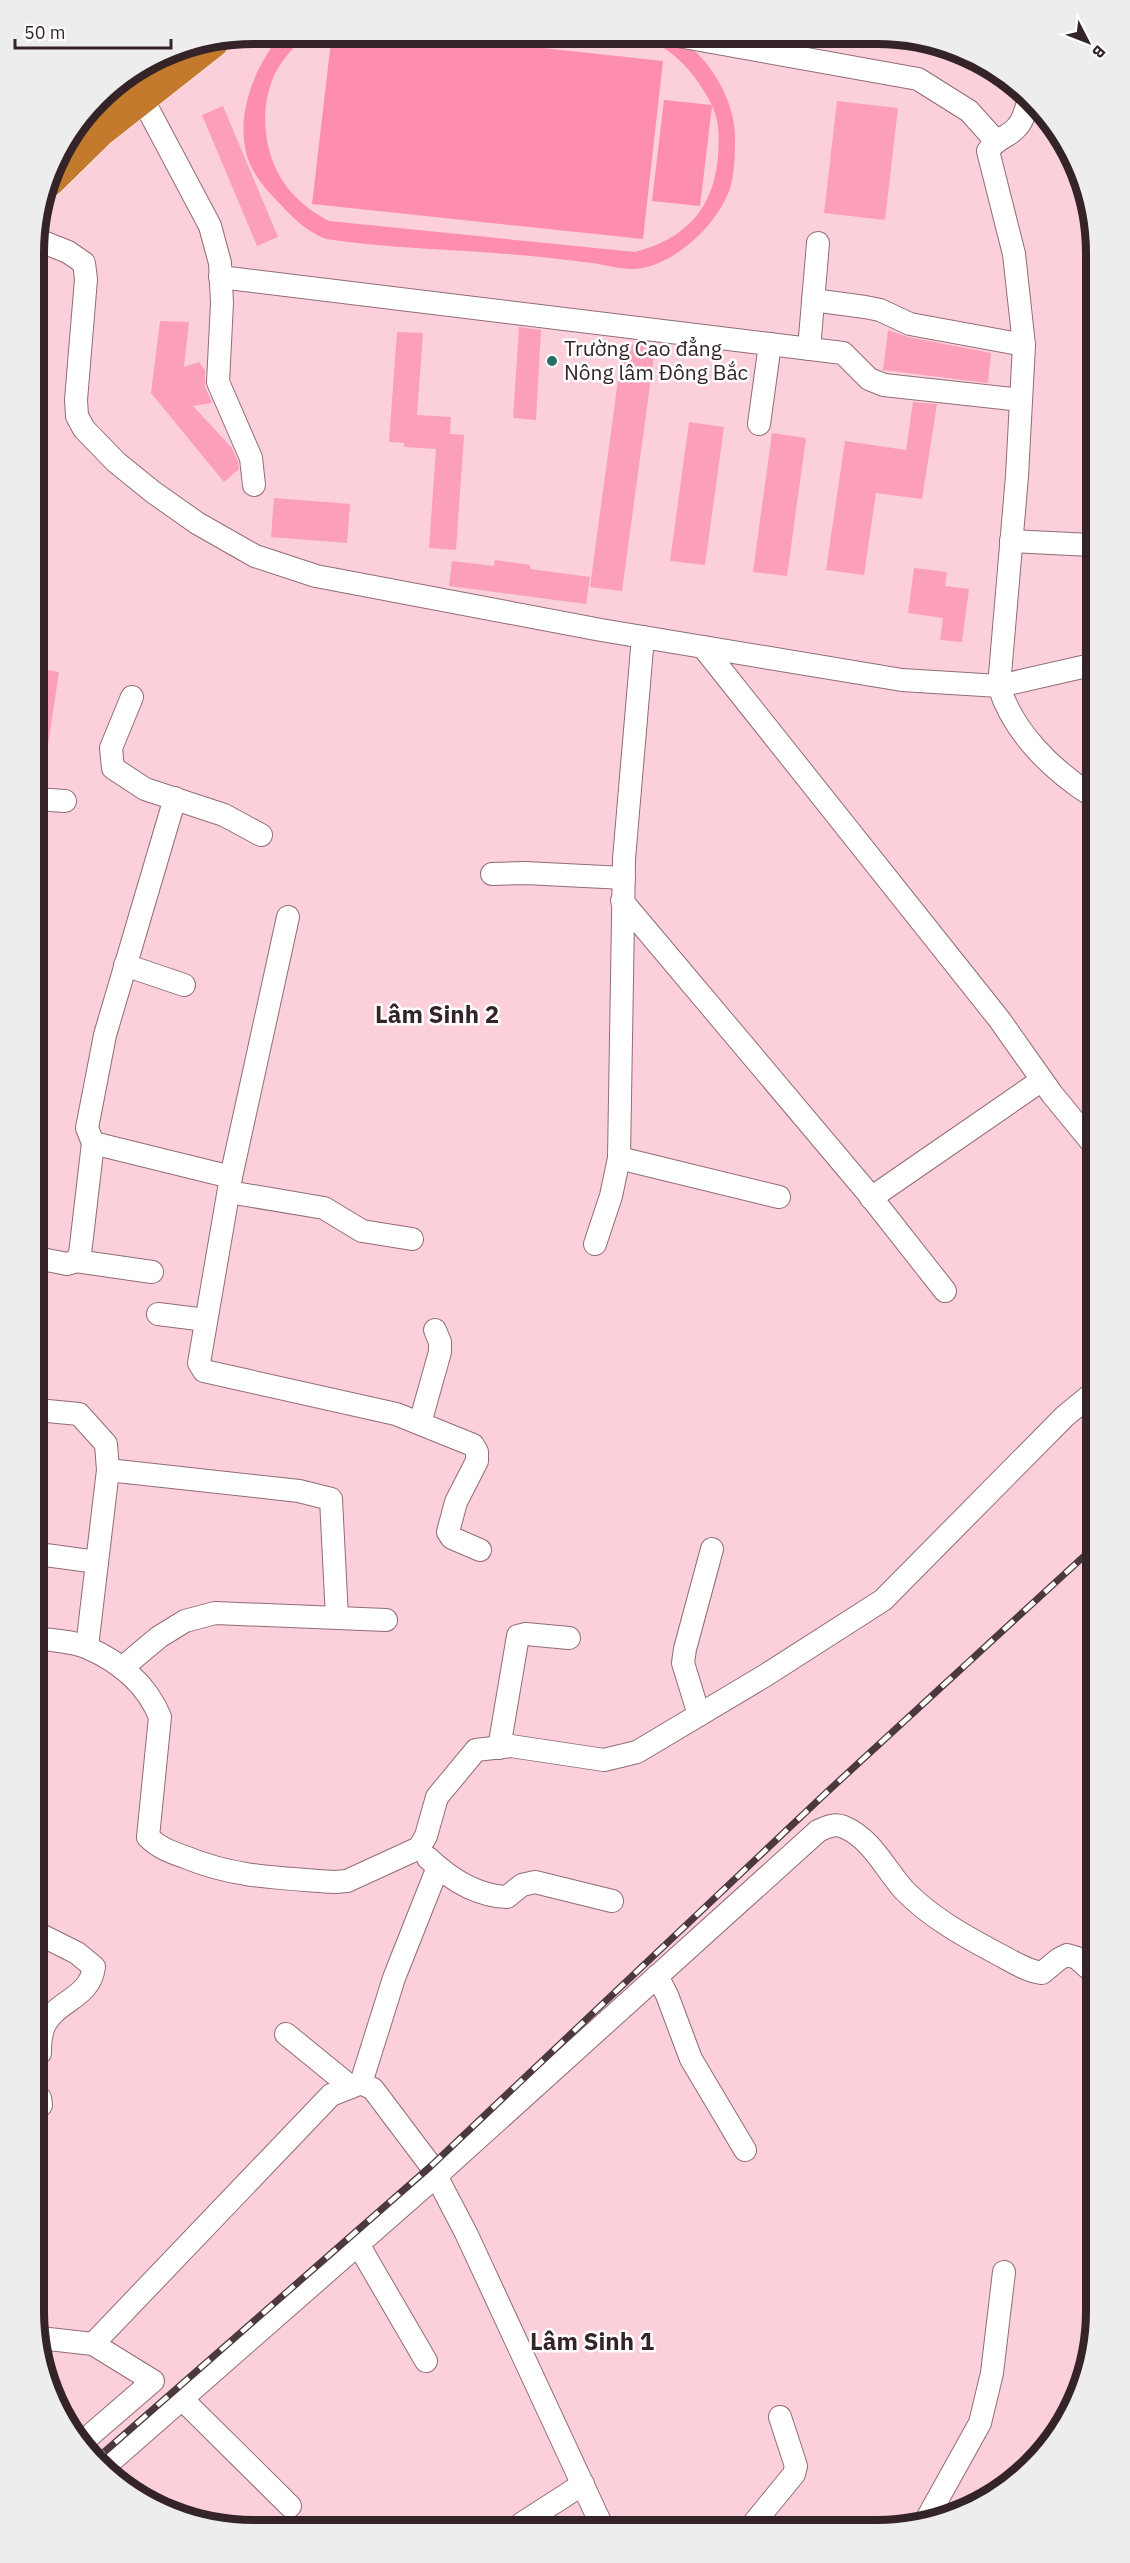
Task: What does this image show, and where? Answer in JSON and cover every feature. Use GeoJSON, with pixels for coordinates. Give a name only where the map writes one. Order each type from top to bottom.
{"type":"FeatureCollection","features":[{"type":"Feature","properties":{"kind":"highway"},"geometry":{"type":"LineString","coordinates":[[61,168],[100,130],[201,50]]}},
{"type":"Feature","properties":{"kind":"street"},"geometry":{"type":"LineString","coordinates":[[723,44],[918,79],[969,111],[995,140]]}},
{"type":"Feature","properties":{"kind":"street"},"geometry":{"type":"LineString","coordinates":[[141,96],[210,226],[220,263],[218,382],[251,458],[254,485]]}},
{"type":"Feature","properties":{"kind":"street"},"geometry":{"type":"LineString","coordinates":[[1026,106],[1019,126],[995,140],[988,151],[1014,254],[1024,345],[999,686],[1004,703],[1017,725],[1053,766],[1086,792]]}},
{"type":"Feature","properties":{"kind":"street"},"geometry":{"type":"LineString","coordinates":[[44,242],[68,252],[84,263],[86,279],[76,400],[77,416],[84,429],[116,462],[197,523],[255,556],[316,576],[643,637],[902,680],[999,686],[1086,666]]}},
{"type":"Feature","properties":{"kind":"street"},"geometry":{"type":"LineString","coordinates":[[809,349],[818,243]]}},
{"type":"Feature","properties":{"kind":"street"},"geometry":{"type":"LineString","coordinates":[[220,277],[843,353],[869,379],[884,385],[1021,400]]}},
{"type":"Feature","properties":{"kind":"street"},"geometry":{"type":"LineString","coordinates":[[813,300],[880,310],[910,324],[1024,345]]}},
{"type":"Feature","properties":{"kind":"street"},"geometry":{"type":"LineString","coordinates":[[759,424],[770,344]]}},
{"type":"Feature","properties":{"kind":"street"},"geometry":{"type":"LineString","coordinates":[[1011,541],[1086,545]]}},
{"type":"Feature","properties":{"kind":"street"},"geometry":{"type":"LineString","coordinates":[[595,1244],[611,1196],[619,1158],[622,901],[643,637]]}},
{"type":"Feature","properties":{"kind":"street"},"geometry":{"type":"LineString","coordinates":[[703,647],[999,1019],[1042,1080],[1086,1135]]}},
{"type":"Feature","properties":{"kind":"street"},"geometry":{"type":"LineString","coordinates":[[132,697],[111,748],[113,768],[145,789],[224,815],[261,835]]}},
{"type":"Feature","properties":{"kind":"street"},"geometry":{"type":"LineString","coordinates":[[76,1261],[80,1254],[93,1143],[87,1128],[105,1035],[175,798]]}},
{"type":"Feature","properties":{"kind":"street"},"geometry":{"type":"LineString","coordinates":[[44,800],[65,801]]}},
{"type":"Feature","properties":{"kind":"street"},"geometry":{"type":"LineString","coordinates":[[492,874],[525,873],[624,878]]}},
{"type":"Feature","properties":{"kind":"street"},"geometry":{"type":"LineString","coordinates":[[622,901],[871,1198],[945,1291]]}},
{"type":"Feature","properties":{"kind":"street"},"geometry":{"type":"LineString","coordinates":[[288,917],[230,1184],[198,1364],[204,1371],[363,1406],[420,1423],[473,1445],[477,1452],[477,1461],[456,1502],[448,1532],[452,1538],[480,1550]]}},
{"type":"Feature","properties":{"kind":"street"},"geometry":{"type":"LineString","coordinates":[[125,965],[184,985]]}},
{"type":"Feature","properties":{"kind":"street"},"geometry":{"type":"LineString","coordinates":[[871,1198],[1042,1080]]}},
{"type":"Feature","properties":{"kind":"street"},"geometry":{"type":"LineString","coordinates":[[93,1143],[230,1184],[331,1210],[357,1229],[412,1239]]}},
{"type":"Feature","properties":{"kind":"street"},"geometry":{"type":"LineString","coordinates":[[619,1158],[779,1197]]}},
{"type":"Feature","properties":{"kind":"street"},"geometry":{"type":"LineString","coordinates":[[44,1259],[67,1264],[76,1261],[152,1272]]}},
{"type":"Feature","properties":{"kind":"street"},"geometry":{"type":"LineString","coordinates":[[158,1314],[206,1320]]}},
{"type":"Feature","properties":{"kind":"street"},"geometry":{"type":"LineString","coordinates":[[420,1423],[440,1352],[440,1342],[435,1330]]}},
{"type":"Feature","properties":{"kind":"street"},"geometry":{"type":"LineString","coordinates":[[44,1639],[87,1647],[122,1668],[144,1689],[160,1717],[148,1837],[157,1846],[206,1866],[236,1875],[347,1881],[419,1848],[426,1836],[437,1797],[476,1750],[511,1746],[604,1760],[620,1758],[637,1752],[883,1600],[1065,1416],[1086,1399]]}},
{"type":"Feature","properties":{"kind":"street"},"geometry":{"type":"LineString","coordinates":[[44,1411],[79,1414],[106,1444],[108,1470],[87,1647]]}},
{"type":"Feature","properties":{"kind":"street"},"geometry":{"type":"LineString","coordinates":[[108,1470],[299,1491],[331,1500],[337,1618]]}},
{"type":"Feature","properties":{"kind":"street"},"geometry":{"type":"LineString","coordinates":[[699,1715],[683,1663],[712,1549]]}},
{"type":"Feature","properties":{"kind":"street"},"geometry":{"type":"LineString","coordinates":[[44,1555],[97,1562]]}},
{"type":"Feature","properties":{"kind":"street"},"geometry":{"type":"LineString","coordinates":[[122,1668],[159,1637],[184,1622],[215,1614],[386,1620]]}},
{"type":"Feature","properties":{"kind":"street"},"geometry":{"type":"LineString","coordinates":[[499,1748],[518,1636],[526,1634],[569,1638]]}},
{"type":"Feature","properties":{"kind":"street"},"geometry":{"type":"LineString","coordinates":[[109,2462],[436,2176],[818,1831],[832,1825],[843,1827],[870,1846],[909,1895],[930,1913],[962,1935],[1034,1972],[1042,1973],[1048,1970],[1059,1959],[1067,1955],[1077,1958],[1086,1966]]}},
{"type":"Feature","properties":{"kind":"street"},"geometry":{"type":"LineString","coordinates":[[419,1848],[438,1867],[484,1894],[507,1897],[522,1885],[535,1882],[612,1901]]}},
{"type":"Feature","properties":{"kind":"street"},"geometry":{"type":"LineString","coordinates":[[93,2344],[331,2095],[356,2085],[394,1978],[438,1867]]}},
{"type":"Feature","properties":{"kind":"street"},"geometry":{"type":"LineString","coordinates":[[44,1936],[77,1953],[94,1967],[92,1980],[71,2002],[54,2012],[44,2025]]}},
{"type":"Feature","properties":{"kind":"street"},"geometry":{"type":"LineString","coordinates":[[657,1976],[667,1995],[691,2059],[745,2150]]}},
{"type":"Feature","properties":{"kind":"street"},"geometry":{"type":"LineString","coordinates":[[286,2034],[356,2085],[373,2089],[391,2110],[436,2176],[466,2233],[599,2520]]}},
{"type":"Feature","properties":{"kind":"street"},"geometry":{"type":"LineString","coordinates":[[358,2244],[426,2361]]}},
{"type":"Feature","properties":{"kind":"street"},"geometry":{"type":"LineString","coordinates":[[931,2512],[980,2423],[992,2373],[1004,2272]]}},
{"type":"Feature","properties":{"kind":"street"},"geometry":{"type":"LineString","coordinates":[[45,2339],[93,2344],[153,2381],[87,2438]]}},
{"type":"Feature","properties":{"kind":"street"},"geometry":{"type":"LineString","coordinates":[[182,2398],[290,2506]]}},
{"type":"Feature","properties":{"kind":"street"},"geometry":{"type":"LineString","coordinates":[[756,2520],[794,2474],[796,2466],[780,2417]]}},
{"type":"Feature","properties":{"kind":"street"},"geometry":{"type":"LineString","coordinates":[[527,2520],[583,2484]]}},
{"type":"Feature","properties":{"kind":"shaded area"},"geometry":{"type":"Polygon","coordinates":[[[275,44],[298,44],[275,74],[268,96],[265,112],[266,128],[272,160],[279,175],[299,200],[329,221],[635,252],[669,239],[694,219],[711,191],[718,156],[718,131],[712,106],[700,206],[652,201],[664,100],[712,105],[702,87],[682,63],[658,45],[646,44],[686,44],[697,53],[716,78],[730,106],[735,135],[731,185],[717,214],[706,228],[679,252],[648,267],[633,269],[528,256],[326,239],[313,233],[292,216],[259,180],[249,162],[243,128],[245,111],[255,77],[275,44]]]}},
{"type":"Feature","properties":{"kind":"shaded area"},"geometry":{"type":"Polygon","coordinates":[[[331,44],[506,44],[663,61],[643,239],[312,204],[331,44]]]}},
{"type":"Feature","properties":{"kind":"building"},"geometry":{"type":"Polygon","coordinates":[[[837,101],[898,108],[885,220],[824,213],[837,101]]]}},
{"type":"Feature","properties":{"kind":"building"},"geometry":{"type":"Polygon","coordinates":[[[223,106],[278,237],[257,246],[202,115],[223,106]]]}},
{"type":"Feature","properties":{"kind":"building"},"geometry":{"type":"Polygon","coordinates":[[[160,321],[189,322],[184,367],[199,362],[205,370],[205,387],[212,403],[193,406],[232,448],[238,462],[239,469],[224,482],[151,393],[160,321]]]}},
{"type":"Feature","properties":{"kind":"building"},"geometry":{"type":"Polygon","coordinates":[[[519,327],[541,330],[536,420],[513,418],[519,327]]]}},
{"type":"Feature","properties":{"kind":"building"},"geometry":{"type":"Polygon","coordinates":[[[888,330],[908,337],[991,353],[988,383],[883,370],[888,330]]]}},
{"type":"Feature","properties":{"kind":"building"},"geometry":{"type":"Polygon","coordinates":[[[397,332],[423,333],[417,415],[451,417],[450,434],[464,435],[456,550],[429,548],[436,449],[404,447],[404,443],[389,442],[397,332]]]}},
{"type":"Feature","properties":{"kind":"building"},"geometry":{"type":"Polygon","coordinates":[[[623,343],[655,348],[622,591],[590,587],[623,343]]]}},
{"type":"Feature","properties":{"kind":"building"},"geometry":{"type":"Polygon","coordinates":[[[913,402],[937,404],[922,499],[876,493],[864,575],[826,570],[845,441],[906,450],[913,402]]]}},
{"type":"Feature","properties":{"kind":"building"},"geometry":{"type":"Polygon","coordinates":[[[689,422],[724,427],[705,565],[670,561],[689,422]]]}},
{"type":"Feature","properties":{"kind":"building"},"geometry":{"type":"Polygon","coordinates":[[[772,433],[806,438],[787,576],[753,572],[772,433]]]}},
{"type":"Feature","properties":{"kind":"building"},"geometry":{"type":"Polygon","coordinates":[[[274,498],[350,504],[347,543],[271,537],[274,498]]]}},
{"type":"Feature","properties":{"kind":"building"},"geometry":{"type":"Polygon","coordinates":[[[495,560],[530,565],[530,569],[590,577],[586,604],[449,586],[452,561],[494,566],[495,560]]]}},
{"type":"Feature","properties":{"kind":"building"},"geometry":{"type":"Polygon","coordinates":[[[914,568],[947,572],[945,586],[969,589],[962,642],[940,640],[943,618],[908,613],[914,568]]]}},
{"type":"Feature","properties":{"kind":"building"},"geometry":{"type":"Polygon","coordinates":[[[44,670],[59,672],[44,765],[44,670]]]}},
{"type":"Feature","properties":{"kind":"railway"},"geometry":{"type":"LineString","coordinates":[[101,2454],[431,2166],[827,1792],[1086,1554]]}},
{"type":"Feature","properties":{"kind":"place","name":"Trường Cao đẳng Nông lâm Đông Bắc"},"geometry":{"type":"Point","coordinates":[552,361]}},
{"type":"Feature","properties":{"kind":"district","name":"Lâm Sinh 2"},"geometry":{"type":"Point","coordinates":[437,1015]}},
{"type":"Feature","properties":{"kind":"district","name":"Lâm Sinh 1"},"geometry":{"type":"Point","coordinates":[592,2342]}}]}
